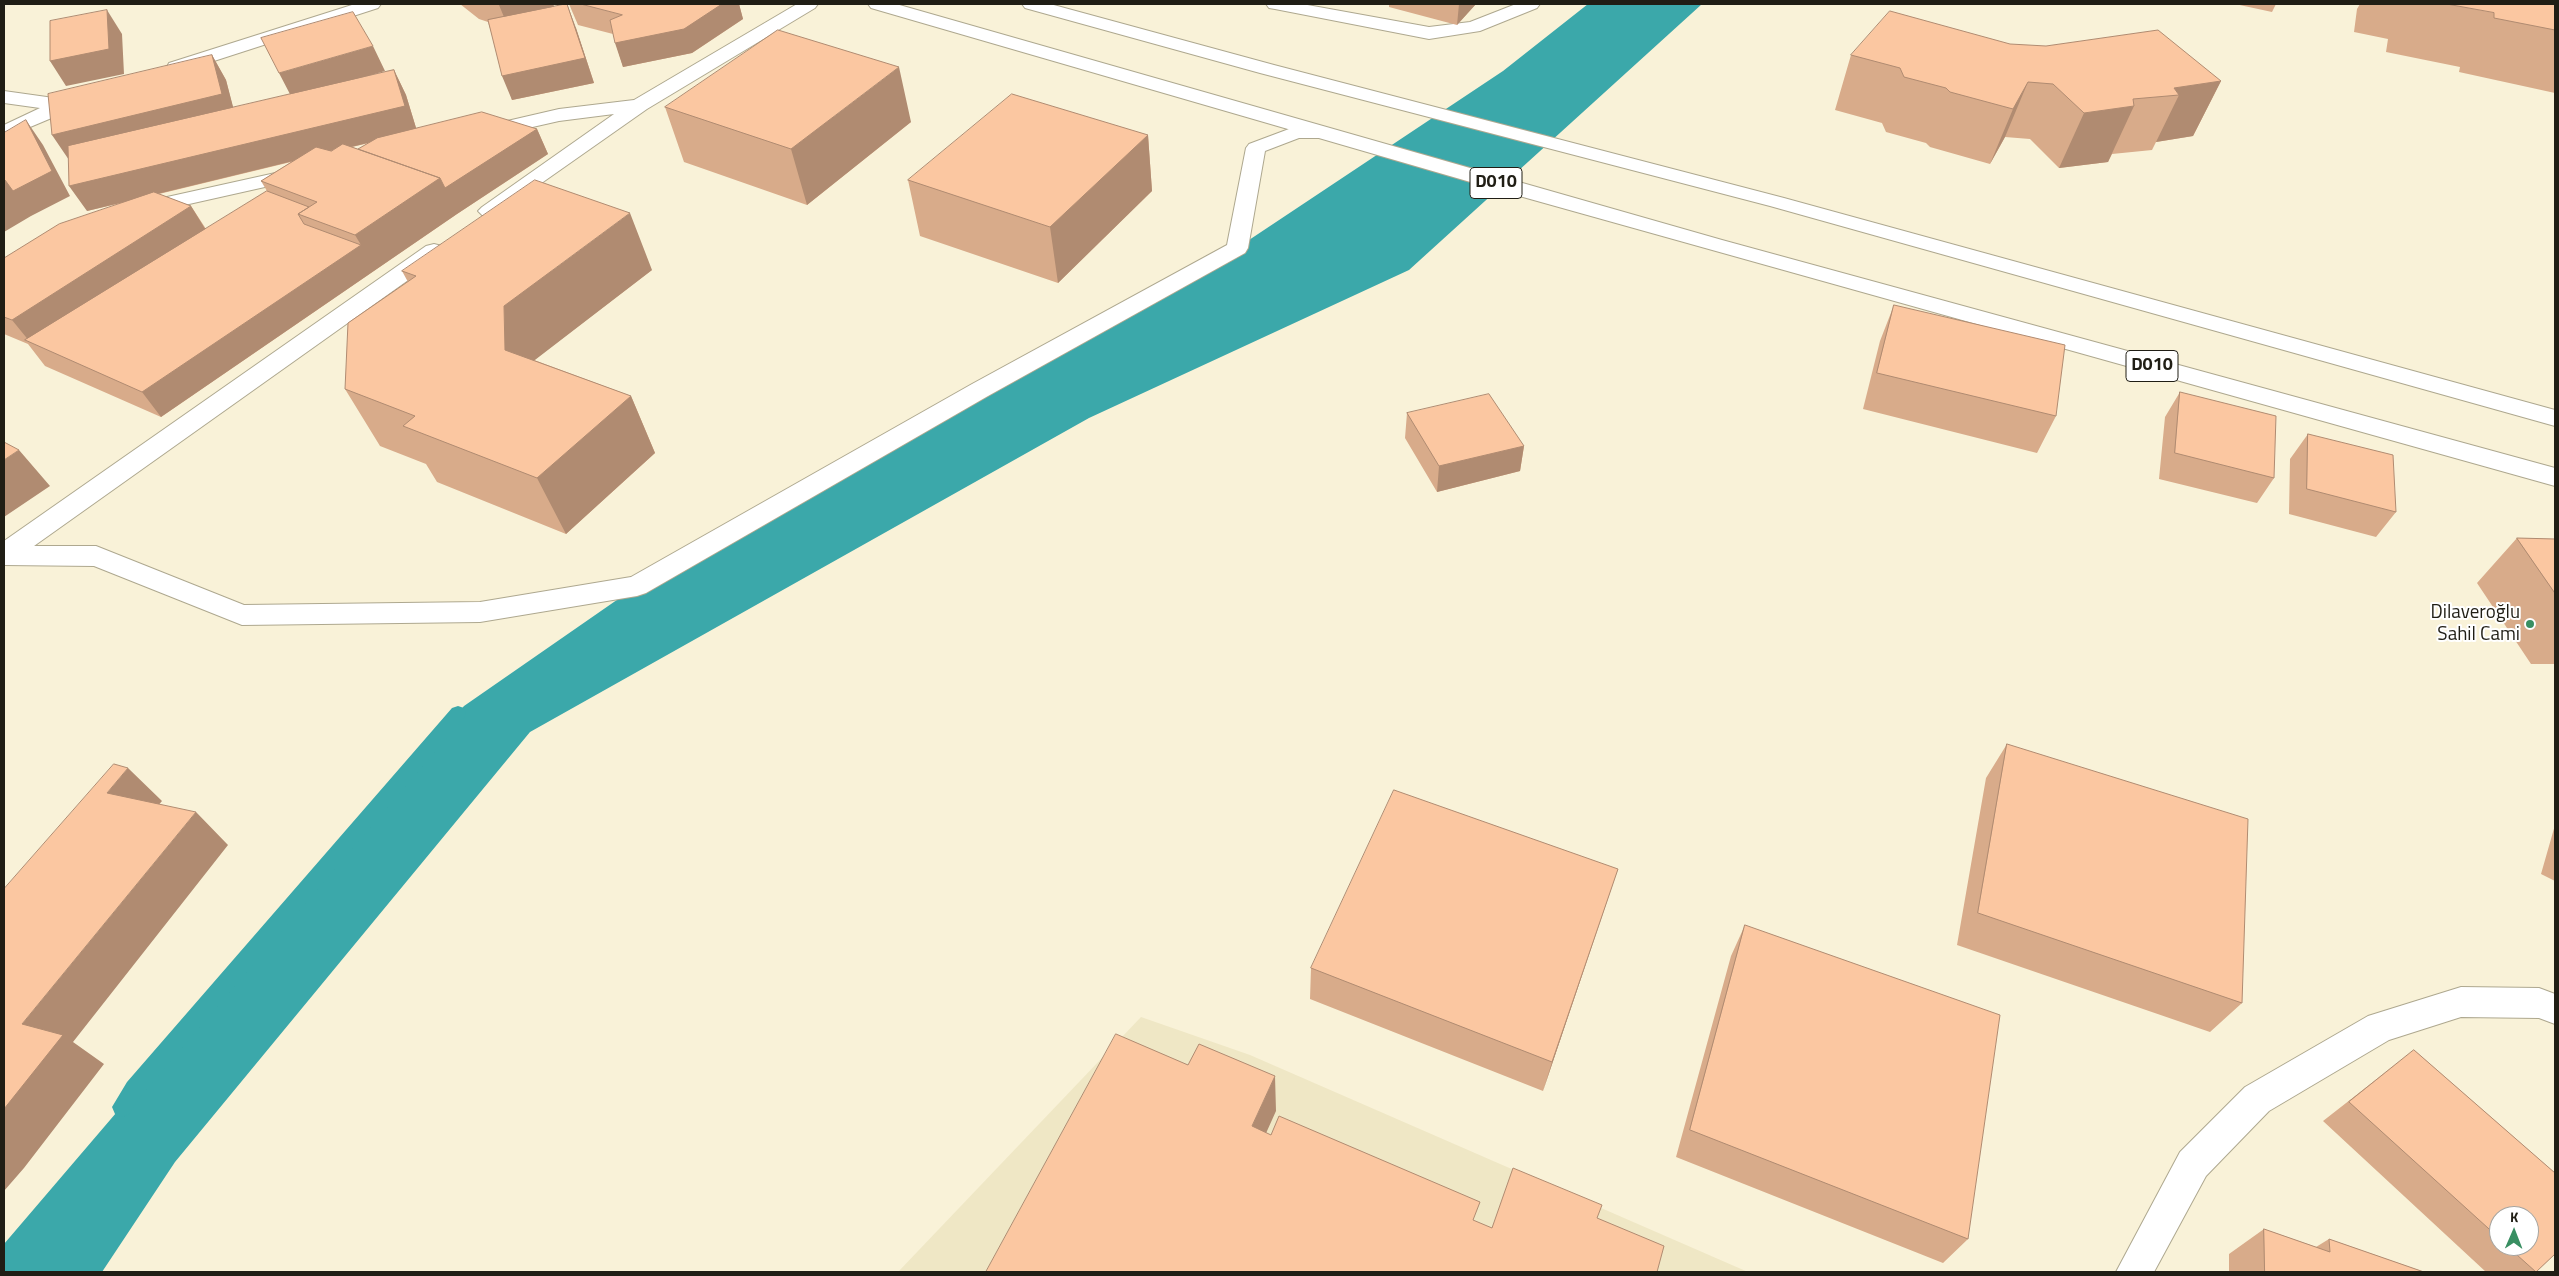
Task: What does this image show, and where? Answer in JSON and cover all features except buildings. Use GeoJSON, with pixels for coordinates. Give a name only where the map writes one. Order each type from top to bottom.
{"type":"FeatureCollection","features":[{"type":"Feature","properties":{"kind":"main road"},"geometry":{"type":"LineString","coordinates":[[156,74],[372,4]]}},
{"type":"Feature","properties":{"kind":"main road"},"geometry":{"type":"LineString","coordinates":[[4,554],[640,105],[808,4]]}},
{"type":"Feature","properties":{"kind":"main road","name":"D010"},"geometry":{"type":"LineString","coordinates":[[876,4],[1242,111],[1750,255],[2555,478]]}},
{"type":"Feature","properties":{"kind":"main road"},"geometry":{"type":"LineString","coordinates":[[1031,4],[1267,69],[1777,202],[2555,418]]}},
{"type":"Feature","properties":{"kind":"main road"},"geometry":{"type":"LineString","coordinates":[[1275,4],[1429,33],[1474,27],[1531,4]]}},
{"type":"Feature","properties":{"kind":"main road"},"geometry":{"type":"LineString","coordinates":[[4,132],[62,105],[99,93]]}},
{"type":"Feature","properties":{"kind":"main road"},"geometry":{"type":"LineString","coordinates":[[4,97],[62,105]]}},
{"type":"Feature","properties":{"kind":"main road"},"geometry":{"type":"LineString","coordinates":[[461,137],[559,115],[640,105]]}},
{"type":"Feature","properties":{"kind":"main road"},"geometry":{"type":"LineString","coordinates":[[4,554],[96,556],[242,615],[480,612],[637,586],[997,381],[1237,248],[1256,148],[1297,132],[1323,134]]}},
{"type":"Feature","properties":{"kind":"main road"},"geometry":{"type":"LineString","coordinates":[[121,213],[316,170]]}},
{"type":"Feature","properties":{"kind":"main road"},"geometry":{"type":"LineString","coordinates":[[2134,1272],[2193,1164],[2257,1099],[2380,1027],[2461,1002],[2539,1003],[2555,1009]]}},
{"type":"Feature","properties":{"kind":"shaded area"},"geometry":{"type":"Polygon","coordinates":[[[1141,1017],[1250,1055],[1748,1272],[898,1272],[1141,1017]]]}},
{"type":"Feature","properties":{"kind":"water"},"geometry":{"type":"Polygon","coordinates":[[[1588,4],[1702,4],[1409,270],[1089,418],[530,732],[175,1162],[102,1272],[4,1272],[4,1244],[464,706],[637,586],[1237,248],[1503,71],[1588,4]]]}},
{"type":"Feature","properties":{"kind":"waterway"},"geometry":{"type":"LineString","coordinates":[[122,1107],[134,1089],[458,713]]}},
{"type":"Feature","properties":{"kind":"place","name":"Dilaveroğlu Sahil Cami"},"geometry":{"type":"Point","coordinates":[2530,624]}}]}
